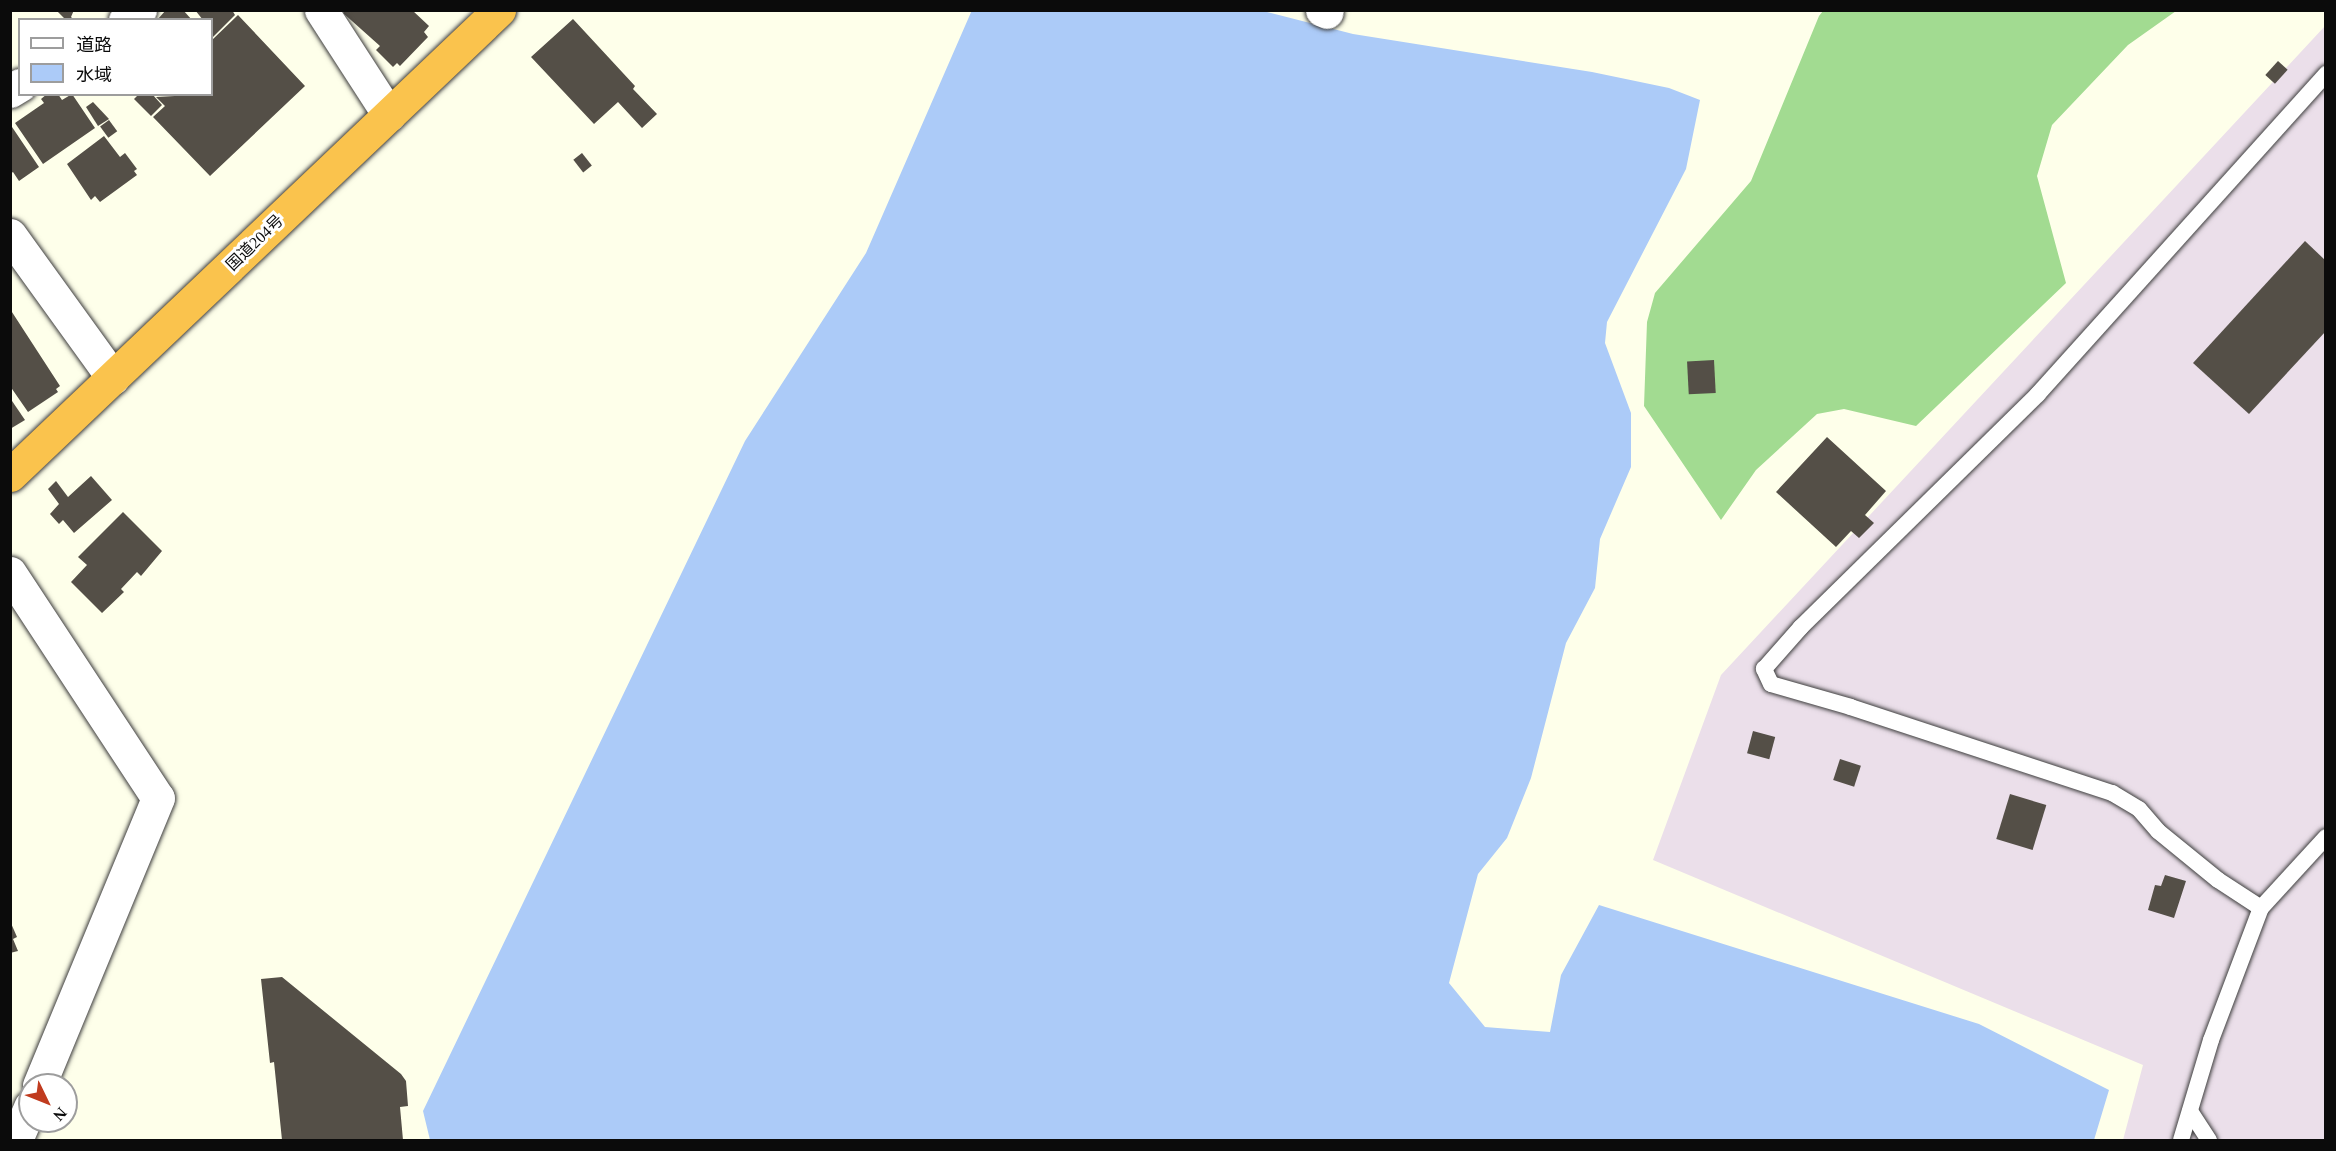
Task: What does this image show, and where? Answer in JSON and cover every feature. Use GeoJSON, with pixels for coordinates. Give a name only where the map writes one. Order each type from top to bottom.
{"type":"FeatureCollection","features":[{"type":"Feature","properties":{"kind":"highway","name":"国道204号"},"geometry":{"type":"LineString","coordinates":[[10,475],[500,10]]}},
{"type":"Feature","properties":{"kind":"street"},"geometry":{"type":"LineString","coordinates":[[321,10],[389,115]]}},
{"type":"Feature","properties":{"kind":"street"},"geometry":{"type":"LineString","coordinates":[[10,235],[113,378]]}},
{"type":"Feature","properties":{"kind":"street"},"geometry":{"type":"LineString","coordinates":[[10,573],[158,798],[44,1073]]}},
{"type":"Feature","properties":{"kind":"lane"},"geometry":{"type":"LineString","coordinates":[[2261,908],[2218,880],[2158,831],[2139,809],[2112,793],[1851,707],[1771,684],[1764,669],[1800,627],[2038,394],[2325,74]]}},
{"type":"Feature","properties":{"kind":"lane"},"geometry":{"type":"LineString","coordinates":[[2181,1140],[2211,1040],[2261,908],[2325,837]]}},
{"type":"Feature","properties":{"kind":"lane"},"geometry":{"type":"LineString","coordinates":[[2190,1112],[2209,1140]]}},
{"type":"Feature","properties":{"kind":"shaded area"},"geometry":{"type":"Polygon","coordinates":[[[2325,26],[2325,1140],[2123,1140],[2143,1065],[1653,860],[1721,675],[2325,26]]]}},
{"type":"Feature","properties":{"kind":"green space"},"geometry":{"type":"Polygon","coordinates":[[[1823,11],[2176,11],[2128,45],[2052,125],[2037,176],[2066,283],[1916,426],[1844,409],[1817,414],[1756,470],[1721,520],[1644,406],[1647,322],[1655,293],[1751,181],[1823,11]]]}},
{"type":"Feature","properties":{"kind":"water"},"geometry":{"type":"Polygon","coordinates":[[[972,10],[1263,11],[1353,34],[1592,72],[1669,88],[1700,100],[1686,169],[1607,322],[1605,343],[1631,413],[1631,467],[1600,539],[1595,588],[1566,643],[1531,778],[1507,838],[1478,874],[1449,983],[1485,1027],[1550,1032],[1561,975],[1599,905],[1979,1024],[2109,1090],[2094,1140],[430,1140],[423,1111],[745,441],[866,253],[972,10]]]}},
{"type":"Feature","properties":{"kind":"building"},"geometry":{"type":"Polygon","coordinates":[[[56,10],[74,10],[72,18],[64,18],[56,10]]]}},
{"type":"Feature","properties":{"kind":"building"},"geometry":{"type":"Polygon","coordinates":[[[166,10],[183,10],[190,18],[159,18],[166,10]]]}},
{"type":"Feature","properties":{"kind":"building"},"geometry":{"type":"Polygon","coordinates":[[[195,10],[232,10],[235,15],[213,37],[213,18],[201,18],[195,10]]]}},
{"type":"Feature","properties":{"kind":"building"},"geometry":{"type":"Polygon","coordinates":[[[346,10],[412,10],[429,26],[424,32],[428,37],[400,66],[397,63],[393,67],[376,50],[380,46],[343,13],[346,10]]]}},
{"type":"Feature","properties":{"kind":"building"},"geometry":{"type":"Polygon","coordinates":[[[238,15],[305,86],[210,176],[153,117],[165,106],[156,97],[213,96],[213,39],[238,15]]]}},
{"type":"Feature","properties":{"kind":"building"},"geometry":{"type":"Polygon","coordinates":[[[573,19],[635,86],[633,89],[657,114],[642,128],[618,102],[594,124],[531,57],[573,19]]]}},
{"type":"Feature","properties":{"kind":"building"},"geometry":{"type":"Polygon","coordinates":[[[2278,61],[2288,70],[2275,84],[2265,75],[2278,61]]]}},
{"type":"Feature","properties":{"kind":"building"},"geometry":{"type":"Polygon","coordinates":[[[45,96],[59,96],[62,100],[73,96],[95,128],[43,164],[15,123],[44,103],[41,99],[45,96]]]}},
{"type":"Feature","properties":{"kind":"building"},"geometry":{"type":"Polygon","coordinates":[[[137,96],[154,96],[162,105],[151,116],[134,99],[137,96]]]}},
{"type":"Feature","properties":{"kind":"building"},"geometry":{"type":"Polygon","coordinates":[[[93,102],[109,119],[98,126],[86,107],[93,102]]]}},
{"type":"Feature","properties":{"kind":"building"},"geometry":{"type":"Polygon","coordinates":[[[109,120],[117,131],[108,138],[100,126],[109,120]]]}},
{"type":"Feature","properties":{"kind":"building"},"geometry":{"type":"Polygon","coordinates":[[[10,124],[39,167],[19,181],[13,172],[10,174],[10,124]]]}},
{"type":"Feature","properties":{"kind":"building"},"geometry":{"type":"Polygon","coordinates":[[[104,136],[120,157],[125,153],[137,169],[134,171],[137,175],[100,202],[95,196],[91,200],[67,164],[104,136]]]}},
{"type":"Feature","properties":{"kind":"building"},"geometry":{"type":"Polygon","coordinates":[[[582,153],[592,166],[583,172],[573,160],[582,153]]]}},
{"type":"Feature","properties":{"kind":"building"},"geometry":{"type":"Polygon","coordinates":[[[2305,241],[2326,261],[2326,331],[2249,414],[2193,363],[2305,241]]]}},
{"type":"Feature","properties":{"kind":"building"},"geometry":{"type":"Polygon","coordinates":[[[10,309],[60,386],[56,389],[58,392],[28,412],[10,386],[10,309]]]}},
{"type":"Feature","properties":{"kind":"building"},"geometry":{"type":"Polygon","coordinates":[[[1714,360],[1716,393],[1689,394],[1687,361],[1714,360]]]}},
{"type":"Feature","properties":{"kind":"building"},"geometry":{"type":"Polygon","coordinates":[[[10,398],[25,420],[10,429],[10,398]]]}},
{"type":"Feature","properties":{"kind":"building"},"geometry":{"type":"Polygon","coordinates":[[[1827,437],[1886,491],[1865,515],[1874,523],[1859,538],[1851,531],[1836,547],[1776,492],[1827,437]]]}},
{"type":"Feature","properties":{"kind":"building"},"geometry":{"type":"Polygon","coordinates":[[[91,476],[112,500],[74,533],[63,520],[59,524],[50,514],[59,504],[48,489],[56,481],[68,497],[91,476]]]}},
{"type":"Feature","properties":{"kind":"building"},"geometry":{"type":"Polygon","coordinates":[[[123,512],[162,551],[141,576],[137,572],[121,589],[124,592],[102,613],[71,582],[87,565],[78,557],[123,512]]]}},
{"type":"Feature","properties":{"kind":"building"},"geometry":{"type":"Polygon","coordinates":[[[1753,731],[1775,737],[1769,759],[1747,753],[1753,731]]]}},
{"type":"Feature","properties":{"kind":"building"},"geometry":{"type":"Polygon","coordinates":[[[1840,759],[1861,766],[1854,787],[1833,780],[1840,759]]]}},
{"type":"Feature","properties":{"kind":"building"},"geometry":{"type":"Polygon","coordinates":[[[2010,794],[2046,805],[2033,850],[1996,839],[2010,794]]]}},
{"type":"Feature","properties":{"kind":"building"},"geometry":{"type":"Polygon","coordinates":[[[2165,875],[2186,881],[2174,918],[2148,910],[2155,885],[2161,886],[2165,875]]]}},
{"type":"Feature","properties":{"kind":"building"},"geometry":{"type":"Polygon","coordinates":[[[10,921],[17,937],[13,939],[18,951],[10,953],[10,921]]]}},
{"type":"Feature","properties":{"kind":"building"},"geometry":{"type":"Polygon","coordinates":[[[282,977],[401,1074],[406,1081],[408,1106],[400,1107],[403,1140],[282,1140],[274,1062],[270,1063],[261,979],[282,977]]]}}]}
